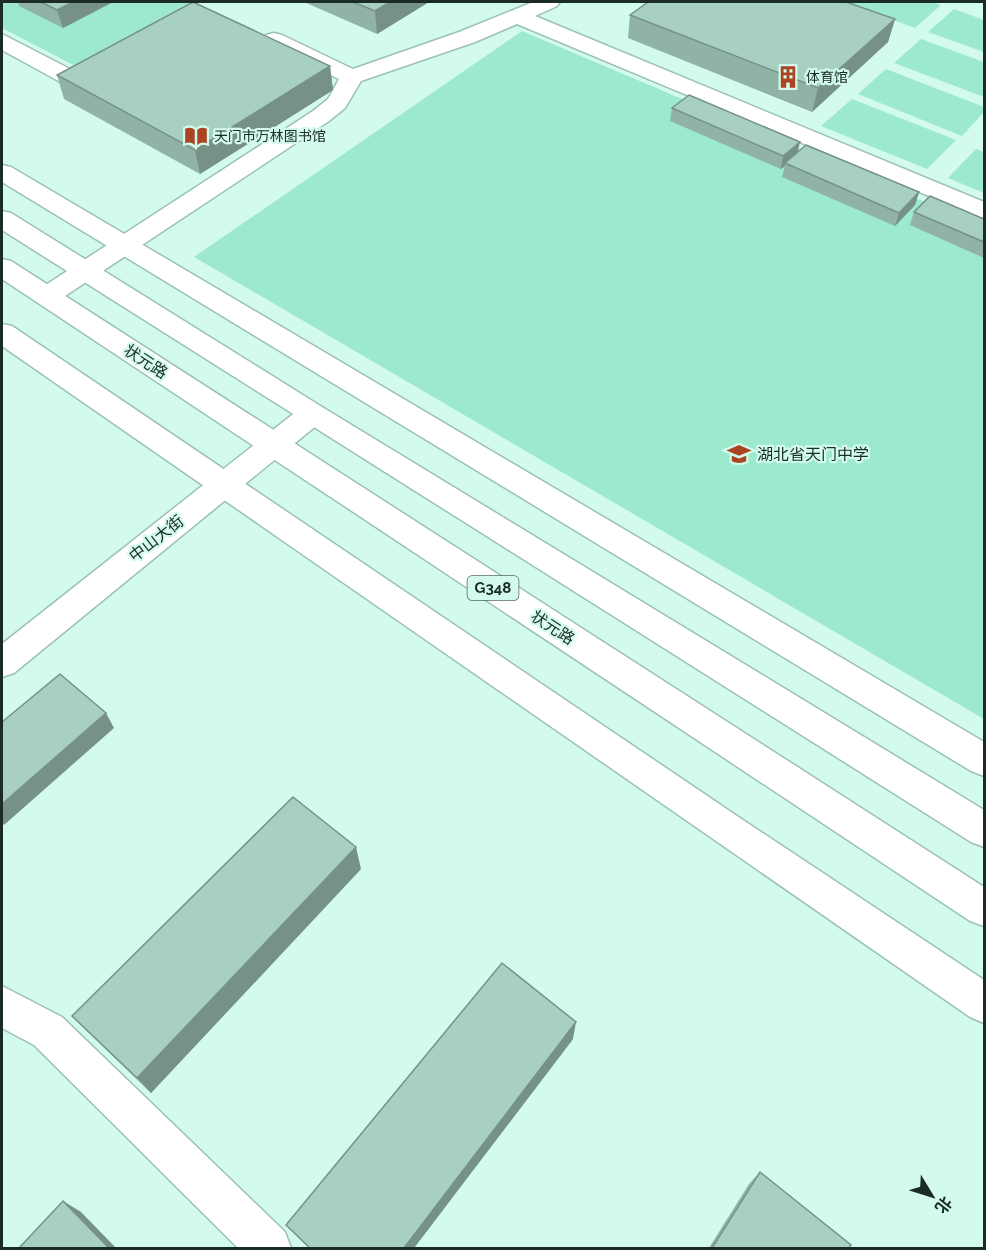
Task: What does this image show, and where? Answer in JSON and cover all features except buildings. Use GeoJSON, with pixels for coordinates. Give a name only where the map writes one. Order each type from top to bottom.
{"type":"FeatureCollection","features":[{"type":"Feature","properties":{"kind":"main road"},"geometry":{"type":"LineString","coordinates":[[47,296],[321,116],[337,103],[352,77],[467,37],[550,2]]}},
{"type":"Feature","properties":{"kind":"main road"},"geometry":{"type":"LineString","coordinates":[[517,16],[984,211]]}},
{"type":"Feature","properties":{"kind":"main road"},"geometry":{"type":"LineString","coordinates":[[257,32],[352,77]]}},
{"type":"Feature","properties":{"kind":"main road"},"geometry":{"type":"LineString","coordinates":[[2,41],[72,79],[123,51]]}},
{"type":"Feature","properties":{"kind":"main road"},"geometry":{"type":"LineString","coordinates":[[2,172],[984,759]]}},
{"type":"Feature","properties":{"kind":"main road"},"geometry":{"type":"LineString","coordinates":[[2,219],[984,830]]}},
{"type":"Feature","properties":{"kind":"main road","name":"状元路"},"geometry":{"type":"LineString","coordinates":[[2,267],[984,908]]}},
{"type":"Feature","properties":{"kind":"main road"},"geometry":{"type":"LineString","coordinates":[[2,333],[737,837],[984,1003]]}},
{"type":"Feature","properties":{"kind":"main road","name":"中山大街"},"geometry":{"type":"LineString","coordinates":[[2,663],[312,414]]}},
{"type":"Feature","properties":{"kind":"main road"},"geometry":{"type":"LineString","coordinates":[[2,1006],[48,1031],[269,1248]]}},
{"type":"Feature","properties":{"kind":"green space"},"geometry":{"type":"Polygon","coordinates":[[[2,2],[199,2],[79,68],[2,28],[2,2]]]}},
{"type":"Feature","properties":{"kind":"green space"},"geometry":{"type":"Polygon","coordinates":[[[844,2],[932,2],[941,5],[915,28],[844,2]]]}},
{"type":"Feature","properties":{"kind":"green space"},"geometry":{"type":"Polygon","coordinates":[[[954,9],[984,20],[984,52],[928,32],[954,9]]]}},
{"type":"Feature","properties":{"kind":"green space","name":"湖北省天门中学"},"geometry":{"type":"Polygon","coordinates":[[[522,31],[984,227],[984,719],[194,257],[522,31]]]}},
{"type":"Feature","properties":{"kind":"green space"},"geometry":{"type":"Polygon","coordinates":[[[921,39],[984,62],[984,97],[894,63],[921,39]]]}},
{"type":"Feature","properties":{"kind":"green space"},"geometry":{"type":"Polygon","coordinates":[[[886,69],[984,107],[984,112],[962,136],[858,94],[886,69]]]}},
{"type":"Feature","properties":{"kind":"green space"},"geometry":{"type":"Polygon","coordinates":[[[852,99],[956,140],[927,169],[821,126],[852,99]]]}},
{"type":"Feature","properties":{"kind":"green space"},"geometry":{"type":"Polygon","coordinates":[[[976,149],[984,152],[984,193],[948,178],[976,149]]]}},
{"type":"Feature","properties":{"kind":"place","name":"体育馆"},"geometry":{"type":"Point","coordinates":[788,77]}},
{"type":"Feature","properties":{"kind":"place","name":"天门市万林图书馆"},"geometry":{"type":"Point","coordinates":[196,136]}},
{"type":"Feature","properties":{"kind":"place","name":"湖北省天门中学"},"geometry":{"type":"Point","coordinates":[739,454]}}]}
